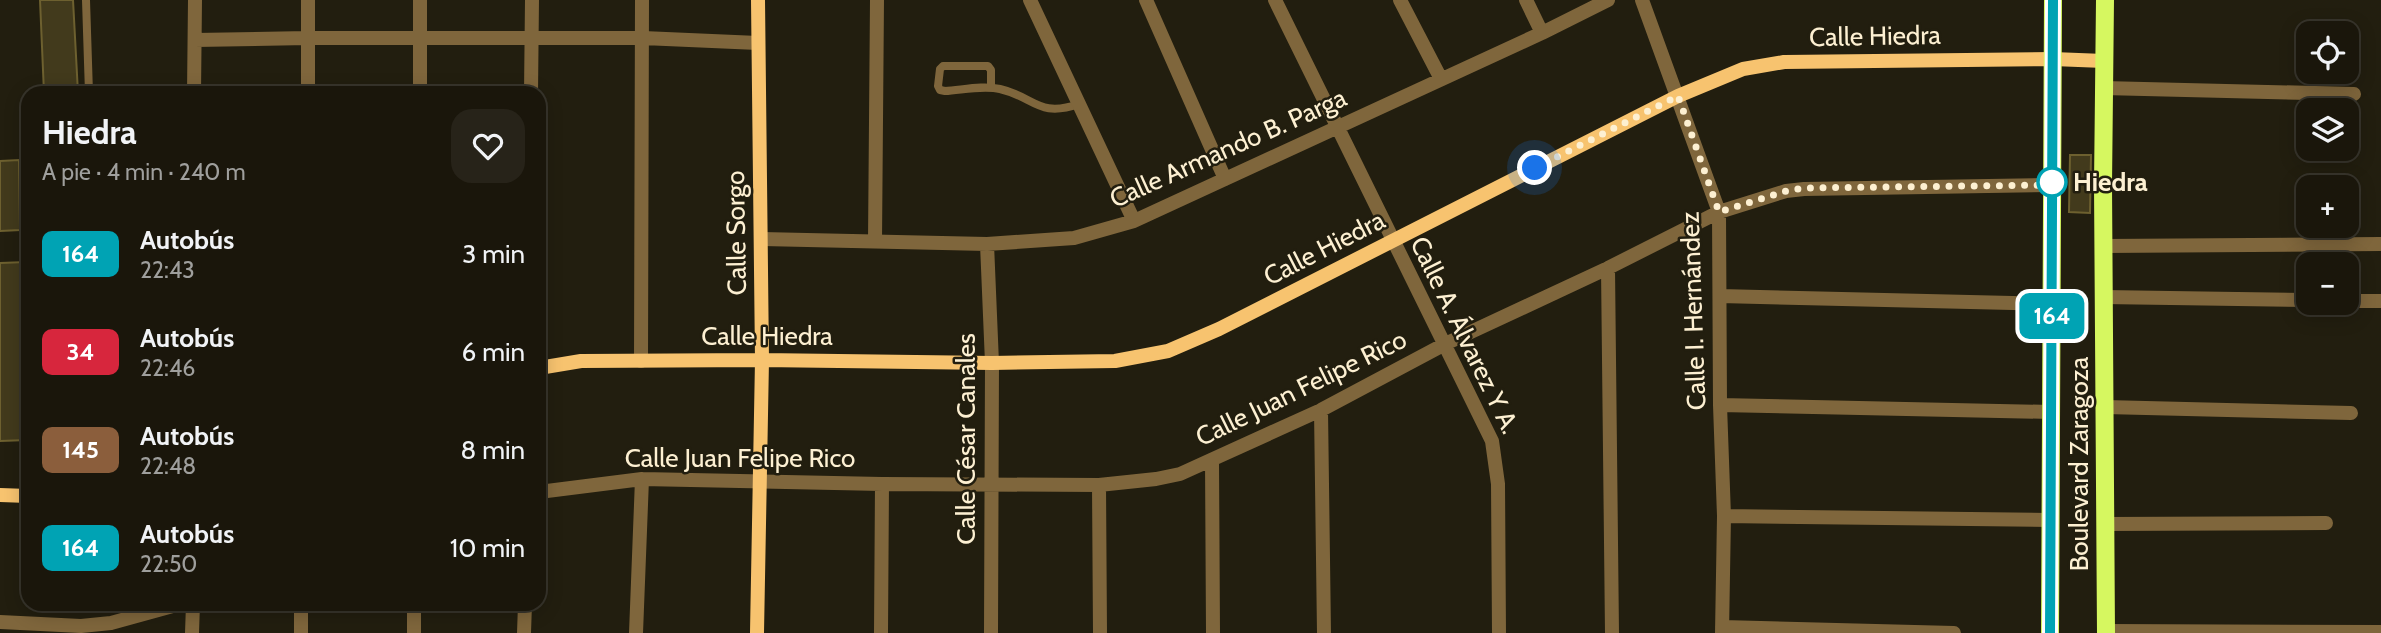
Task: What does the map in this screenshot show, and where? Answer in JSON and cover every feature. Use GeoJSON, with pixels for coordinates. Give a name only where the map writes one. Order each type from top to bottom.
{"type":"FeatureCollection","features":[{"type":"Feature","properties":{"kind":"main road","name":"Boulevard Zaragoza"},"geometry":{"type":"LineString","coordinates":[[2050,633],[2053,0]]}},
{"type":"Feature","properties":{"kind":"main road","name":"Boulevard Zaragoza"},"geometry":{"type":"LineString","coordinates":[[2105,0],[2103,297],[2106,632]]}},
{"type":"Feature","properties":{"kind":"street"},"geometry":{"type":"LineString","coordinates":[[194,86],[195,0]]}},
{"type":"Feature","properties":{"kind":"street"},"geometry":{"type":"LineString","coordinates":[[308,0],[308,86]]}},
{"type":"Feature","properties":{"kind":"street"},"geometry":{"type":"LineString","coordinates":[[420,0],[420,86]]}},
{"type":"Feature","properties":{"kind":"street"},"geometry":{"type":"LineString","coordinates":[[531,86],[532,0]]}},
{"type":"Feature","properties":{"kind":"street"},"geometry":{"type":"LineString","coordinates":[[641,361],[642,0]]}},
{"type":"Feature","properties":{"kind":"street","name":"Calle Sorgo"},"geometry":{"type":"LineString","coordinates":[[757,633],[762,360],[758,0]]}},
{"type":"Feature","properties":{"kind":"street"},"geometry":{"type":"LineString","coordinates":[[875,241],[877,0]]}},
{"type":"Feature","properties":{"kind":"street"},"geometry":{"type":"LineString","coordinates":[[1030,0],[1133,221]]}},
{"type":"Feature","properties":{"kind":"street"},"geometry":{"type":"LineString","coordinates":[[1146,0],[1225,179]]}},
{"type":"Feature","properties":{"kind":"street","name":"Calle A. Álvarez Y A."},"geometry":{"type":"LineString","coordinates":[[1275,0],[1492,441],[1498,484],[1499,633]]}},
{"type":"Feature","properties":{"kind":"street"},"geometry":{"type":"LineString","coordinates":[[1400,0],[1441,79]]}},
{"type":"Feature","properties":{"kind":"street"},"geometry":{"type":"LineString","coordinates":[[1526,0],[1542,33]]}},
{"type":"Feature","properties":{"kind":"street","name":"Calle Armando B. Parga"},"geometry":{"type":"LineString","coordinates":[[761,239],[987,244],[1074,238],[1133,221],[1608,0]]}},
{"type":"Feature","properties":{"kind":"street","name":"Calle I. Hernández"},"geometry":{"type":"LineString","coordinates":[[1642,0],[1719,212],[1720,405],[1724,516],[1722,630]]}},
{"type":"Feature","properties":{"kind":"street"},"geometry":{"type":"LineString","coordinates":[[195,40],[643,38],[758,43]]}},
{"type":"Feature","properties":{"kind":"street","name":"Calle Hiedra"},"geometry":{"type":"LineString","coordinates":[[546,367],[581,361],[1115,361],[1168,351],[1219,329],[1678,96],[1743,69],[1784,62],[2053,59],[2104,61]]}},
{"type":"Feature","properties":{"kind":"street"},"geometry":{"type":"LineString","coordinates":[[2103,88],[2354,94]]}},
{"type":"Feature","properties":{"kind":"street","name":"Calle Juan Felipe Rico"},"geometry":{"type":"LineString","coordinates":[[546,491],[642,479],[1099,485],[1156,479],[1180,474],[1321,410],[1445,344],[1608,268],[1719,212],[1804,188],[2052,185]]}},
{"type":"Feature","properties":{"kind":"street","name":"Calle César Canales"},"geometry":{"type":"LineString","coordinates":[[987,244],[992,363],[991,633]]}},
{"type":"Feature","properties":{"kind":"street"},"geometry":{"type":"LineString","coordinates":[[2103,246],[2381,244]]}},
{"type":"Feature","properties":{"kind":"street"},"geometry":{"type":"LineString","coordinates":[[1608,268],[1612,633]]}},
{"type":"Feature","properties":{"kind":"street"},"geometry":{"type":"LineString","coordinates":[[1720,296],[2052,304]]}},
{"type":"Feature","properties":{"kind":"street"},"geometry":{"type":"LineString","coordinates":[[2103,297],[2296,300]]}},
{"type":"Feature","properties":{"kind":"street"},"geometry":{"type":"LineString","coordinates":[[2359,301],[2381,302]]}},
{"type":"Feature","properties":{"kind":"street"},"geometry":{"type":"LineString","coordinates":[[1720,405],[2051,412]]}},
{"type":"Feature","properties":{"kind":"street"},"geometry":{"type":"LineString","coordinates":[[2105,407],[2351,413]]}},
{"type":"Feature","properties":{"kind":"street"},"geometry":{"type":"LineString","coordinates":[[1321,410],[1324,633]]}},
{"type":"Feature","properties":{"kind":"street"},"geometry":{"type":"LineString","coordinates":[[1212,460],[1213,633]]}},
{"type":"Feature","properties":{"kind":"street"},"geometry":{"type":"LineString","coordinates":[[636,633],[642,479]]}},
{"type":"Feature","properties":{"kind":"street"},"geometry":{"type":"LineString","coordinates":[[881,484],[881,633]]}},
{"type":"Feature","properties":{"kind":"street"},"geometry":{"type":"LineString","coordinates":[[1099,485],[1100,633]]}},
{"type":"Feature","properties":{"kind":"street"},"geometry":{"type":"LineString","coordinates":[[0,495],[21,496]]}},
{"type":"Feature","properties":{"kind":"street"},"geometry":{"type":"LineString","coordinates":[[1724,516],[2050,520]]}},
{"type":"Feature","properties":{"kind":"street"},"geometry":{"type":"LineString","coordinates":[[2106,524],[2326,523]]}},
{"type":"Feature","properties":{"kind":"street"},"geometry":{"type":"LineString","coordinates":[[0,622],[81,630],[155,611]]}},
{"type":"Feature","properties":{"kind":"street"},"geometry":{"type":"LineString","coordinates":[[192,611],[192,633]]}},
{"type":"Feature","properties":{"kind":"street"},"geometry":{"type":"LineString","coordinates":[[301,611],[302,633]]}},
{"type":"Feature","properties":{"kind":"street"},"geometry":{"type":"LineString","coordinates":[[414,611],[414,633]]}},
{"type":"Feature","properties":{"kind":"street"},"geometry":{"type":"LineString","coordinates":[[524,633],[525,611]]}},
{"type":"Feature","properties":{"kind":"street"},"geometry":{"type":"LineString","coordinates":[[1722,630],[1954,633]]}},
{"type":"Feature","properties":{"kind":"street"},"geometry":{"type":"LineString","coordinates":[[2106,632],[2381,632]]}},
{"type":"Feature","properties":{"kind":"lane"},"geometry":{"type":"LineString","coordinates":[[86,0],[89,86]]}},
{"type":"Feature","properties":{"kind":"lane"},"geometry":{"type":"LineString","coordinates":[[991,88],[991,70],[988,66],[943,66],[940,69],[940,90],[1003,90],[1044,109],[1065,109],[1079,104]]}},
{"type":"Feature","properties":{"kind":"building"},"geometry":{"type":"Polygon","coordinates":[[[40,0],[73,0],[78,86],[44,86],[40,0]]]}},
{"type":"Feature","properties":{"kind":"building","name":"Hiedra"},"geometry":{"type":"Polygon","coordinates":[[[2070,155],[2091,155],[2090,213],[2069,212],[2070,155]]]}},
{"type":"Feature","properties":{"kind":"building"},"geometry":{"type":"Polygon","coordinates":[[[19,160],[20,230],[0,231],[0,161],[19,160]]]}},
{"type":"Feature","properties":{"kind":"building"},"geometry":{"type":"Polygon","coordinates":[[[21,262],[21,440],[0,441],[0,263],[21,262]]]}},
{"type":"Feature","properties":{"kind":"bus line","name":"164"},"geometry":{"type":"LineString","coordinates":[[2050,633],[2053,0]]}},
{"type":"Feature","properties":{"kind":"place","name":"Hiedra"},"geometry":{"type":"Point","coordinates":[2052,182]}},
{"type":"Feature","properties":{"kind":"route"},"geometry":{"type":"LineString","coordinates":[[1535,168],[1678,96],[1719,212],[1804,188],[2052,185],[2052,182]]}}]}
